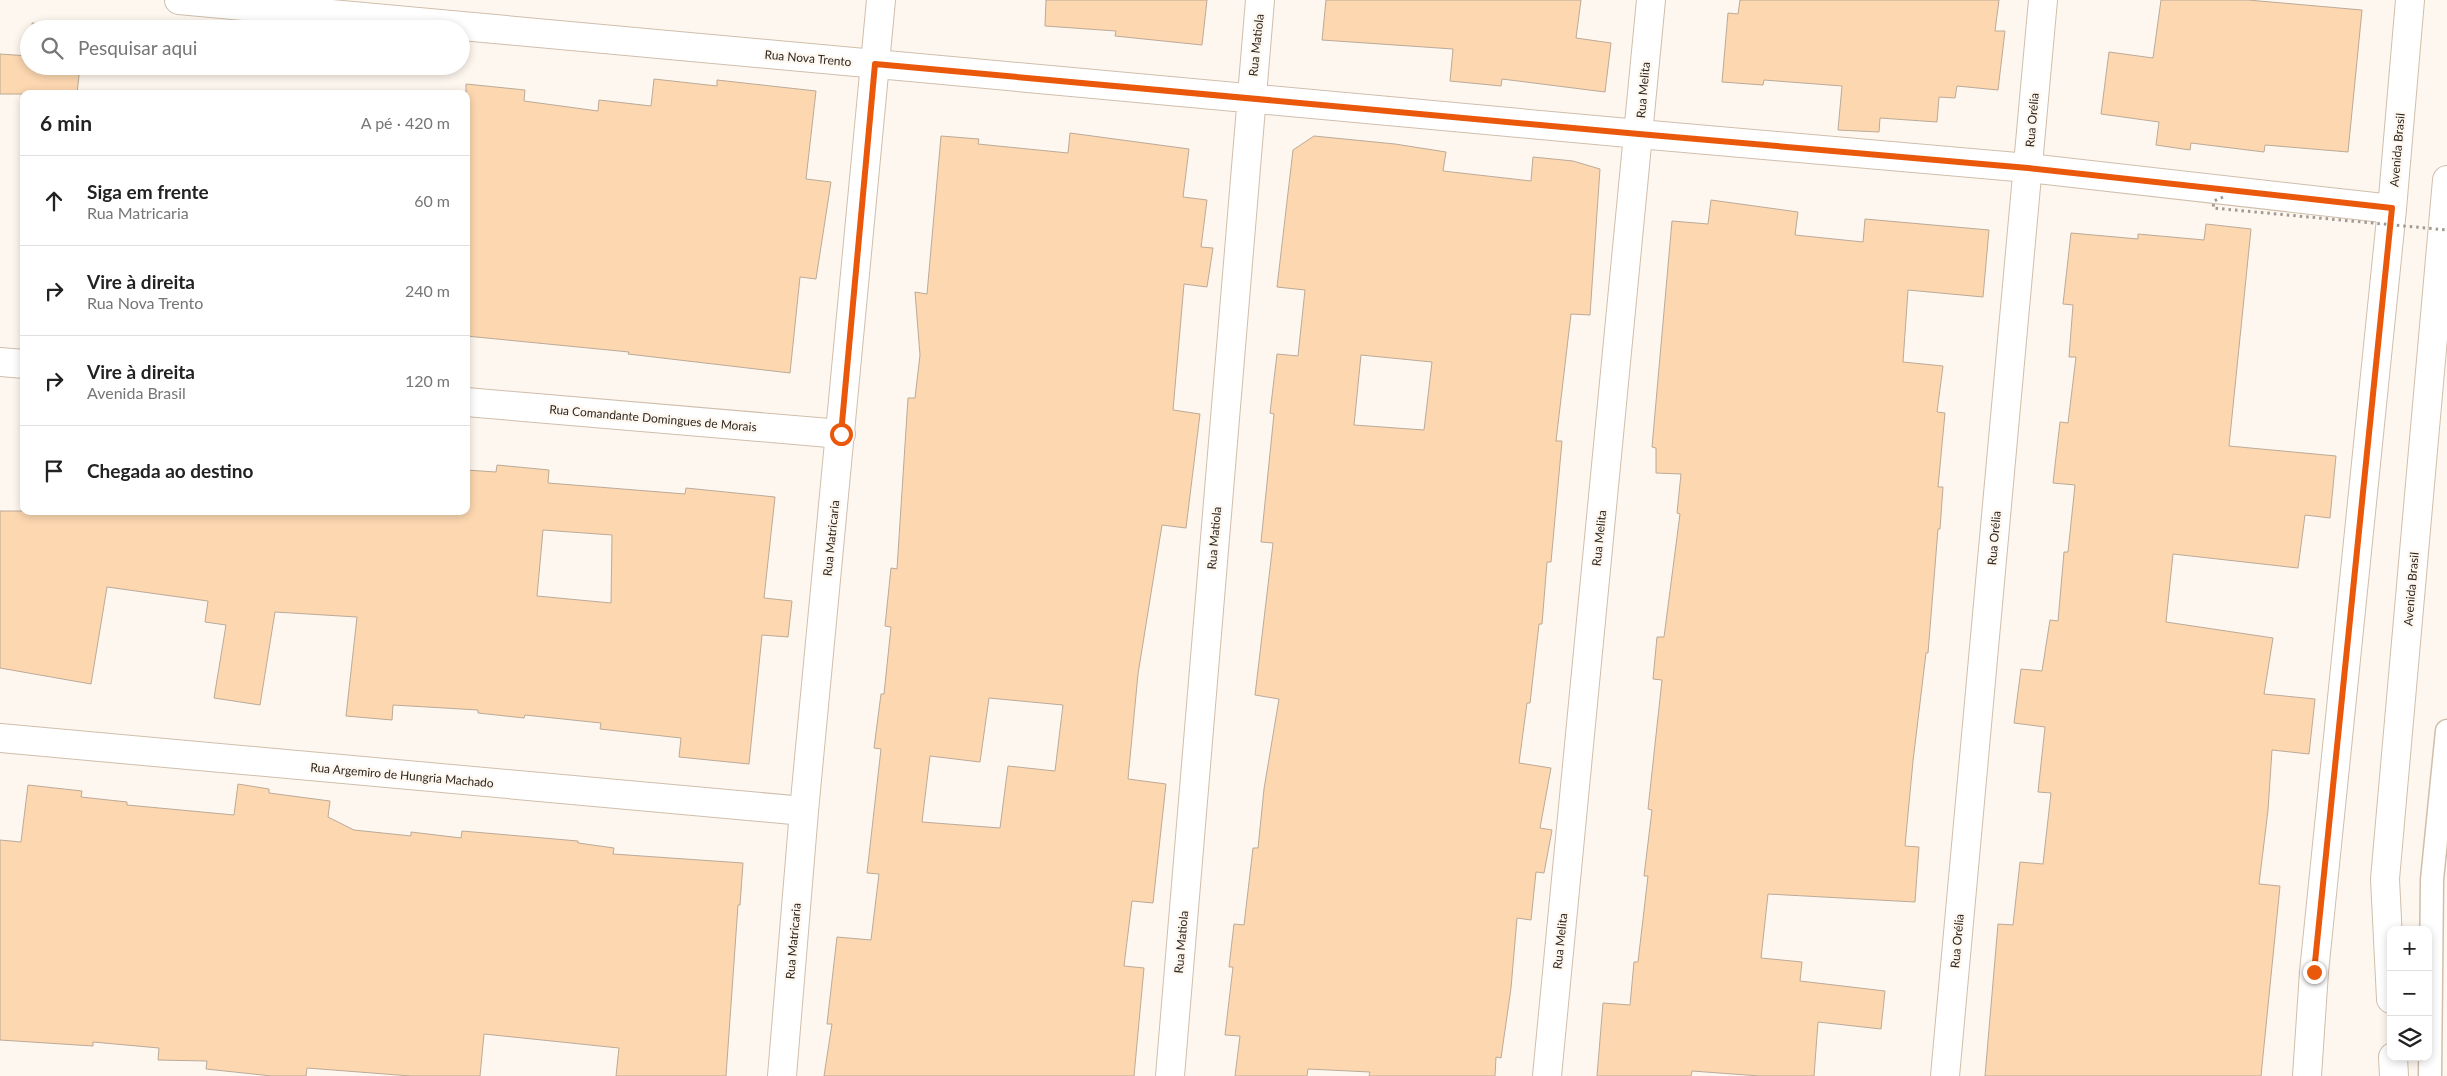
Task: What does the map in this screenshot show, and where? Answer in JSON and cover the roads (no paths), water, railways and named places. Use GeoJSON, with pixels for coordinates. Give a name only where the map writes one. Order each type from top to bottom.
{"type":"FeatureCollection","features":[{"type":"Feature","properties":{"kind":"main road","name":"Rua Nova Trento"},"geometry":{"type":"LineString","coordinates":[[178,0],[396,20]]}},
{"type":"Feature","properties":{"kind":"main road","name":"Rua Matricaria"},"geometry":{"type":"LineString","coordinates":[[782,1076],[804,811],[881,0]]}},
{"type":"Feature","properties":{"kind":"main road","name":"Rua Matiola"},"geometry":{"type":"LineString","coordinates":[[1170,1076],[1250,99],[1260,0]]}},
{"type":"Feature","properties":{"kind":"main road","name":"Rua Melita"},"geometry":{"type":"LineString","coordinates":[[1547,1076],[1651,0]]}},
{"type":"Feature","properties":{"kind":"main road","name":"Rua Orélia"},"geometry":{"type":"LineString","coordinates":[[1945,1076],[2043,0]]}},
{"type":"Feature","properties":{"kind":"main road","name":"Avenida Brasil"},"geometry":{"type":"LineString","coordinates":[[2307,1076],[2314,972],[2392,208],[2410,0]]}},
{"type":"Feature","properties":{"kind":"main road","name":"Rua Nova Trento"},"geometry":{"type":"LineString","coordinates":[[470,27],[2028,168],[2392,208]]}},
{"type":"Feature","properties":{"kind":"main road","name":"Avenida Brasil"},"geometry":{"type":"LineString","coordinates":[[2390,971],[2385,879],[2447,180]]}},
{"type":"Feature","properties":{"kind":"main road"},"geometry":{"type":"LineString","coordinates":[[0,362],[20,364]]}},
{"type":"Feature","properties":{"kind":"main road","name":"Rua Comandante Domingues de Morais"},"geometry":{"type":"LineString","coordinates":[[470,402],[841,434]]}},
{"type":"Feature","properties":{"kind":"main road","name":"Rua Argemiro de Hungria Machado"},"geometry":{"type":"LineString","coordinates":[[0,738],[804,811]]}},
{"type":"Feature","properties":{"kind":"main road"},"geometry":{"type":"LineString","coordinates":[[2393,1061],[2394,1076]]}},
{"type":"Feature","properties":{"kind":"lane"},"geometry":{"type":"LineString","coordinates":[[2430,1076],[2432,880],[2447,731]]}}]}
